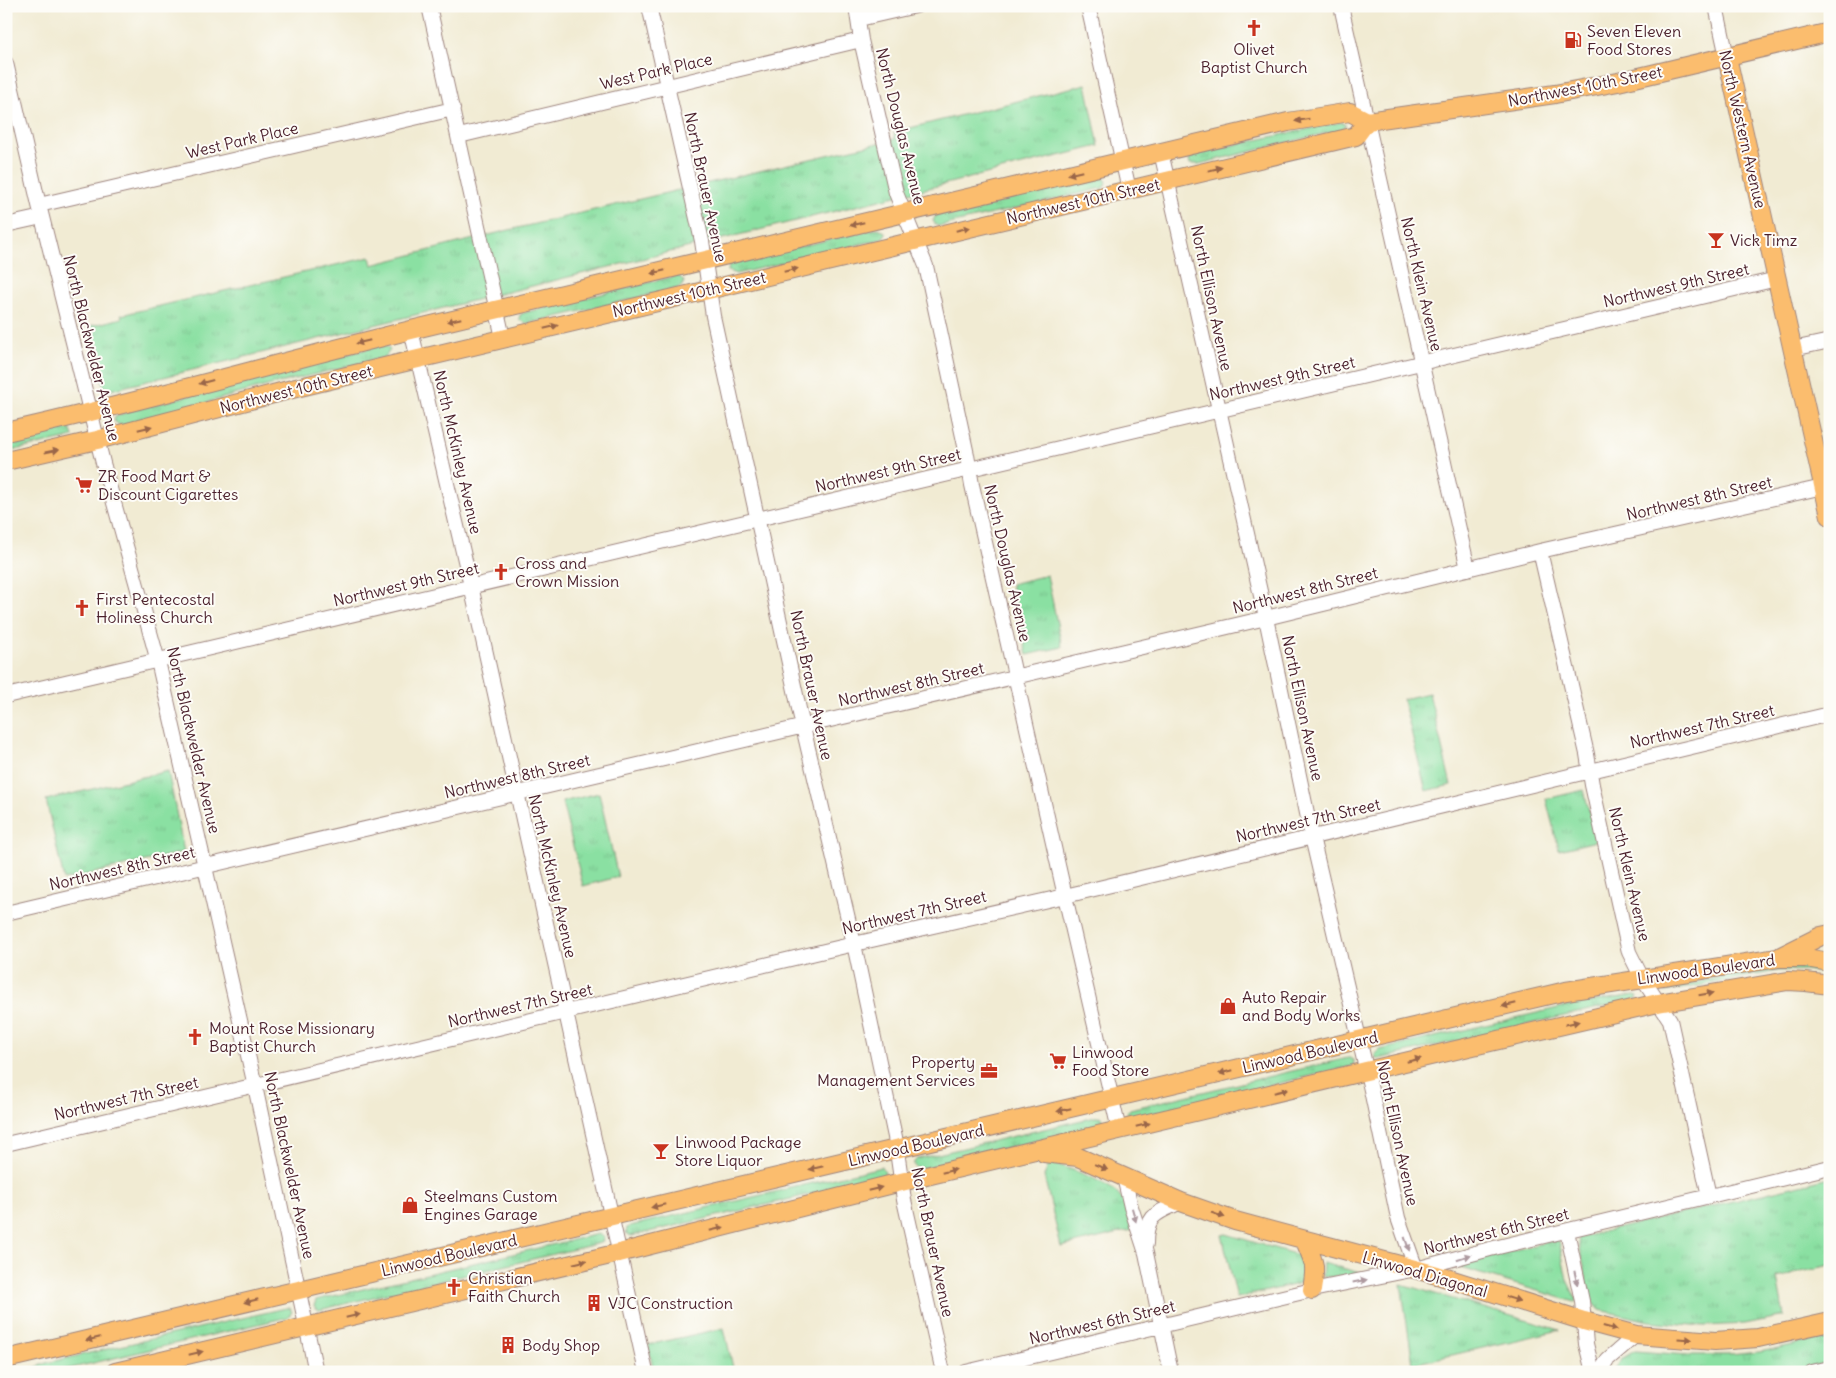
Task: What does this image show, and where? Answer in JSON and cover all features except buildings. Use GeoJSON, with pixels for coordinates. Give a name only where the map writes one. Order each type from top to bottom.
{"type":"FeatureCollection","features":[{"type":"Feature","properties":{"kind":"main road","name":"Northwest 10th Street"},"geometry":{"type":"LineString","coordinates":[[6,432],[91,413],[289,360],[411,330],[1288,122],[1350,112],[1367,121],[1555,94],[1618,82],[1830,32]]}},
{"type":"Feature","properties":{"kind":"main road","name":"North Western Avenue"},"geometry":{"type":"LineString","coordinates":[[1727,57],[1830,516]]}},
{"type":"Feature","properties":{"kind":"main road","name":"Northwest 10th Street"},"geometry":{"type":"LineString","coordinates":[[6,461],[98,440],[296,388],[1356,136],[1367,121]]}},
{"type":"Feature","properties":{"kind":"main road"},"geometry":{"type":"LineString","coordinates":[[1778,958],[1821,936],[1830,934]]}},
{"type":"Feature","properties":{"kind":"main road","name":"Linwood Boulevard"},"geometry":{"type":"LineString","coordinates":[[6,1359],[1566,991],[1778,958],[1806,958],[1830,962]]}},
{"type":"Feature","properties":{"kind":"main road","name":"Linwood Boulevard"},"geometry":{"type":"LineString","coordinates":[[115,1372],[619,1253],[901,1182],[1366,1070],[1658,1003],[1788,981],[1830,986]]}},
{"type":"Feature","properties":{"kind":"main road","name":"Linwood Diagonal"},"geometry":{"type":"LineString","coordinates":[[1030,1152],[1078,1157],[1181,1202],[1235,1221],[1416,1270],[1636,1335],[1715,1341],[1758,1338],[1830,1322]]}},
{"type":"Feature","properties":{"kind":"main road"},"geometry":{"type":"LineString","coordinates":[[1305,1241],[1316,1270],[1312,1290]]}},
{"type":"Feature","properties":{"kind":"street"},"geometry":{"type":"LineString","coordinates":[[430,6],[496,310],[504,338]]}},
{"type":"Feature","properties":{"kind":"street","name":"North Brauer Avenue"},"geometry":{"type":"LineString","coordinates":[[649,6],[702,240],[713,316],[757,518],[803,727],[854,944],[897,1149],[901,1182],[943,1372]]}},
{"type":"Feature","properties":{"kind":"street"},"geometry":{"type":"LineString","coordinates":[[857,13],[916,6]]}},
{"type":"Feature","properties":{"kind":"street"},"geometry":{"type":"LineString","coordinates":[[1088,6],[1129,190]]}},
{"type":"Feature","properties":{"kind":"street","name":"North Klein Avenue"},"geometry":{"type":"LineString","coordinates":[[1341,6],[1468,569]]}},
{"type":"Feature","properties":{"kind":"street","name":"North Western Avenue"},"geometry":{"type":"LineString","coordinates":[[1716,6],[1727,57]]}},
{"type":"Feature","properties":{"kind":"street","name":"North Douglas Avenue"},"geometry":{"type":"LineString","coordinates":[[857,13],[861,40],[896,193],[926,266],[1016,677],[1119,1130]]}},
{"type":"Feature","properties":{"kind":"street","name":"West Park Place"},"geometry":{"type":"LineString","coordinates":[[459,136],[861,40]]}},
{"type":"Feature","properties":{"kind":"street","name":"North Blackwelder Avenue"},"geometry":{"type":"LineString","coordinates":[[6,63],[40,211],[91,413],[158,661],[255,1086],[316,1372]]}},
{"type":"Feature","properties":{"kind":"street","name":"West Park Place"},"geometry":{"type":"LineString","coordinates":[[6,225],[40,211],[453,109]]}},
{"type":"Feature","properties":{"kind":"street","name":"North Ellison Avenue"},"geometry":{"type":"LineString","coordinates":[[1161,152],[1398,1218],[1416,1270]]}},
{"type":"Feature","properties":{"kind":"street","name":"Northwest 9th Street"},"geometry":{"type":"LineString","coordinates":[[6,696],[1777,279]]}},
{"type":"Feature","properties":{"kind":"street","name":"North McKinley Avenue"},"geometry":{"type":"LineString","coordinates":[[411,330],[471,586],[646,1372]]}},
{"type":"Feature","properties":{"kind":"street"},"geometry":{"type":"LineString","coordinates":[[1793,349],[1830,341]]}},
{"type":"Feature","properties":{"kind":"street","name":"Northwest 8th Street"},"geometry":{"type":"LineString","coordinates":[[6,913],[1823,487]]}},
{"type":"Feature","properties":{"kind":"street","name":"North Klein Avenue"},"geometry":{"type":"LineString","coordinates":[[1540,552],[1587,754],[1589,771],[1629,952],[1642,978],[1670,1020],[1709,1196]]}},
{"type":"Feature","properties":{"kind":"street","name":"Northwest 7th Street"},"geometry":{"type":"LineString","coordinates":[[6,1144],[1312,838],[1830,714]]}},
{"type":"Feature","properties":{"kind":"street","name":"Northwest 6th Street"},"geometry":{"type":"LineString","coordinates":[[966,1372],[1312,1290],[1416,1270],[1566,1231],[1830,1167]]}},
{"type":"Feature","properties":{"kind":"street"},"geometry":{"type":"LineString","coordinates":[[1124,1177],[1131,1207],[1146,1252],[1171,1372]]}},
{"type":"Feature","properties":{"kind":"street"},"geometry":{"type":"LineString","coordinates":[[1146,1252],[1147,1227],[1150,1219],[1155,1214],[1181,1202]]}},
{"type":"Feature","properties":{"kind":"street"},"geometry":{"type":"LineString","coordinates":[[1566,1231],[1582,1301],[1586,1344],[1593,1372]]}},
{"type":"Feature","properties":{"kind":"street"},"geometry":{"type":"LineString","coordinates":[[1600,1372],[1608,1359],[1636,1335]]}},
{"type":"Feature","properties":{"kind":"street"},"geometry":{"type":"LineString","coordinates":[[1812,1372],[1830,1368]]}},
{"type":"Feature","properties":{"kind":"green space"},"geometry":{"type":"Polygon","coordinates":[[[1086,84],[1099,146],[111,390],[103,385],[90,326],[122,318],[121,315],[370,257],[372,265],[505,231],[895,139],[894,132],[1086,84]]]}},
{"type":"Feature","properties":{"kind":"green space"},"geometry":{"type":"Polygon","coordinates":[[[1341,122],[1346,125],[1343,129],[1199,164],[1190,164],[1189,161],[1191,155],[1196,153],[1341,122]]]}},
{"type":"Feature","properties":{"kind":"green space"},"geometry":{"type":"Polygon","coordinates":[[[1103,176],[1107,182],[1103,188],[945,225],[937,226],[933,221],[936,215],[1103,176]]]}},
{"type":"Feature","properties":{"kind":"green space"},"geometry":{"type":"Polygon","coordinates":[[[879,228],[886,233],[882,239],[736,274],[728,271],[729,265],[734,262],[879,228]]]}},
{"type":"Feature","properties":{"kind":"green space"},"geometry":{"type":"Polygon","coordinates":[[[676,276],[684,281],[683,285],[679,288],[526,324],[519,319],[523,313],[676,276]]]}},
{"type":"Feature","properties":{"kind":"green space"},"geometry":{"type":"Polygon","coordinates":[[[382,345],[390,350],[385,357],[263,387],[121,426],[114,421],[115,417],[130,411],[382,345]]]}},
{"type":"Feature","properties":{"kind":"green space"},"geometry":{"type":"Polygon","coordinates":[[[65,427],[70,428],[73,436],[6,452],[6,440],[65,427]]]}},
{"type":"Feature","properties":{"kind":"green space"},"geometry":{"type":"Polygon","coordinates":[[[1047,575],[1062,647],[1027,655],[1011,584],[1047,575]]]}},
{"type":"Feature","properties":{"kind":"green space"},"geometry":{"type":"Polygon","coordinates":[[[1429,693],[1451,785],[1426,791],[1403,699],[1429,693]]]}},
{"type":"Feature","properties":{"kind":"green space"},"geometry":{"type":"Polygon","coordinates":[[[168,771],[184,852],[64,880],[46,800],[168,771]]]}},
{"type":"Feature","properties":{"kind":"green space"},"geometry":{"type":"Polygon","coordinates":[[[1584,790],[1596,841],[1559,850],[1546,799],[1584,790]]]}},
{"type":"Feature","properties":{"kind":"green space"},"geometry":{"type":"Polygon","coordinates":[[[599,793],[618,877],[583,886],[562,802],[599,793]]]}},
{"type":"Feature","properties":{"kind":"green space"},"geometry":{"type":"Polygon","coordinates":[[[1794,966],[1830,971],[1830,974],[1805,970],[1778,971],[1665,992],[1667,989],[1751,970],[1794,966]]]}},
{"type":"Feature","properties":{"kind":"green space"},"geometry":{"type":"Polygon","coordinates":[[[1638,996],[1637,999],[1379,1059],[1375,1057],[1379,1050],[1571,1005],[1638,996]]]}},
{"type":"Feature","properties":{"kind":"green space"},"geometry":{"type":"Polygon","coordinates":[[[1348,1058],[1354,1061],[1353,1066],[1131,1118],[1126,1114],[1130,1109],[1348,1058]]]}},
{"type":"Feature","properties":{"kind":"green space"},"geometry":{"type":"Polygon","coordinates":[[[1099,1116],[1102,1117],[1103,1122],[1100,1125],[920,1169],[914,1166],[914,1162],[917,1159],[1099,1116]]]}},
{"type":"Feature","properties":{"kind":"green space"},"geometry":{"type":"Polygon","coordinates":[[[1050,1162],[1088,1176],[1115,1191],[1128,1213],[1132,1230],[1061,1247],[1044,1176],[1050,1162]]]}},
{"type":"Feature","properties":{"kind":"green space"},"geometry":{"type":"Polygon","coordinates":[[[881,1167],[885,1171],[881,1178],[631,1236],[626,1233],[627,1228],[630,1226],[881,1167]]]}},
{"type":"Feature","properties":{"kind":"green space"},"geometry":{"type":"Polygon","coordinates":[[[1830,1178],[1830,1265],[1777,1278],[1784,1316],[1745,1324],[1704,1326],[1649,1321],[1600,1310],[1591,1300],[1578,1238],[1830,1178]]]}},
{"type":"Feature","properties":{"kind":"green space"},"geometry":{"type":"Polygon","coordinates":[[[598,1234],[604,1237],[600,1243],[319,1310],[314,1306],[316,1300],[598,1234]]]}},
{"type":"Feature","properties":{"kind":"green space"},"geometry":{"type":"Polygon","coordinates":[[[1226,1234],[1298,1255],[1307,1262],[1307,1272],[1304,1280],[1297,1284],[1237,1298],[1222,1235],[1226,1234]]]}},
{"type":"Feature","properties":{"kind":"green space"},"geometry":{"type":"Polygon","coordinates":[[[1555,1240],[1560,1245],[1567,1280],[1577,1301],[1575,1302],[1457,1267],[1458,1264],[1555,1240]]]}},
{"type":"Feature","properties":{"kind":"green space"},"geometry":{"type":"Polygon","coordinates":[[[1323,1263],[1361,1273],[1361,1275],[1324,1277],[1322,1276],[1323,1263]]]}},
{"type":"Feature","properties":{"kind":"green space"},"geometry":{"type":"Polygon","coordinates":[[[1401,1284],[1560,1330],[1413,1364],[1401,1284]]]}},
{"type":"Feature","properties":{"kind":"green space"},"geometry":{"type":"Polygon","coordinates":[[[290,1308],[292,1312],[288,1317],[55,1372],[25,1372],[46,1363],[290,1308]]]}},
{"type":"Feature","properties":{"kind":"green space"},"geometry":{"type":"Polygon","coordinates":[[[724,1328],[734,1372],[654,1372],[648,1345],[724,1328]]]}},
{"type":"Feature","properties":{"kind":"green space"},"geometry":{"type":"Polygon","coordinates":[[[1830,1337],[1830,1362],[1787,1372],[1612,1372],[1621,1359],[1635,1351],[1688,1355],[1730,1355],[1760,1352],[1830,1337]]]}},
{"type":"Feature","properties":{"kind":"place","name":"Olivet Baptist Church"},"geometry":{"type":"Point","coordinates":[1254,28]}},
{"type":"Feature","properties":{"kind":"place","name":"Seven Eleven Food Stores"},"geometry":{"type":"Point","coordinates":[1573,40]}},
{"type":"Feature","properties":{"kind":"place","name":"Vick Timz"},"geometry":{"type":"Point","coordinates":[1716,240]}},
{"type":"Feature","properties":{"kind":"place","name":"ZR Food Mart & Discount Cigarettes"},"geometry":{"type":"Point","coordinates":[84,485]}},
{"type":"Feature","properties":{"kind":"place","name":"Cross and Crown Mission"},"geometry":{"type":"Point","coordinates":[501,572]}},
{"type":"Feature","properties":{"kind":"place","name":"First Pentecostal Holiness Church"},"geometry":{"type":"Point","coordinates":[82,608]}},
{"type":"Feature","properties":{"kind":"place","name":"Auto Repair and Body Works"},"geometry":{"type":"Point","coordinates":[1228,1006]}},
{"type":"Feature","properties":{"kind":"place","name":"Mount Rose Missionary Baptist Church"},"geometry":{"type":"Point","coordinates":[195,1037]}},
{"type":"Feature","properties":{"kind":"place","name":"Linwood Food Store"},"geometry":{"type":"Point","coordinates":[1058,1061]}},
{"type":"Feature","properties":{"kind":"place","name":"Property Management Services"},"geometry":{"type":"Point","coordinates":[989,1071]}},
{"type":"Feature","properties":{"kind":"place","name":"Linwood Package Store Liquor"},"geometry":{"type":"Point","coordinates":[661,1151]}},
{"type":"Feature","properties":{"kind":"place","name":"Steelmans Custom Engines Garage"},"geometry":{"type":"Point","coordinates":[410,1205]}},
{"type":"Feature","properties":{"kind":"place","name":"Christian Faith Church"},"geometry":{"type":"Point","coordinates":[454,1287]}},
{"type":"Feature","properties":{"kind":"place","name":"VJC Construction"},"geometry":{"type":"Point","coordinates":[594,1303]}},
{"type":"Feature","properties":{"kind":"place","name":"Body Shop"},"geometry":{"type":"Point","coordinates":[508,1345]}}]}
